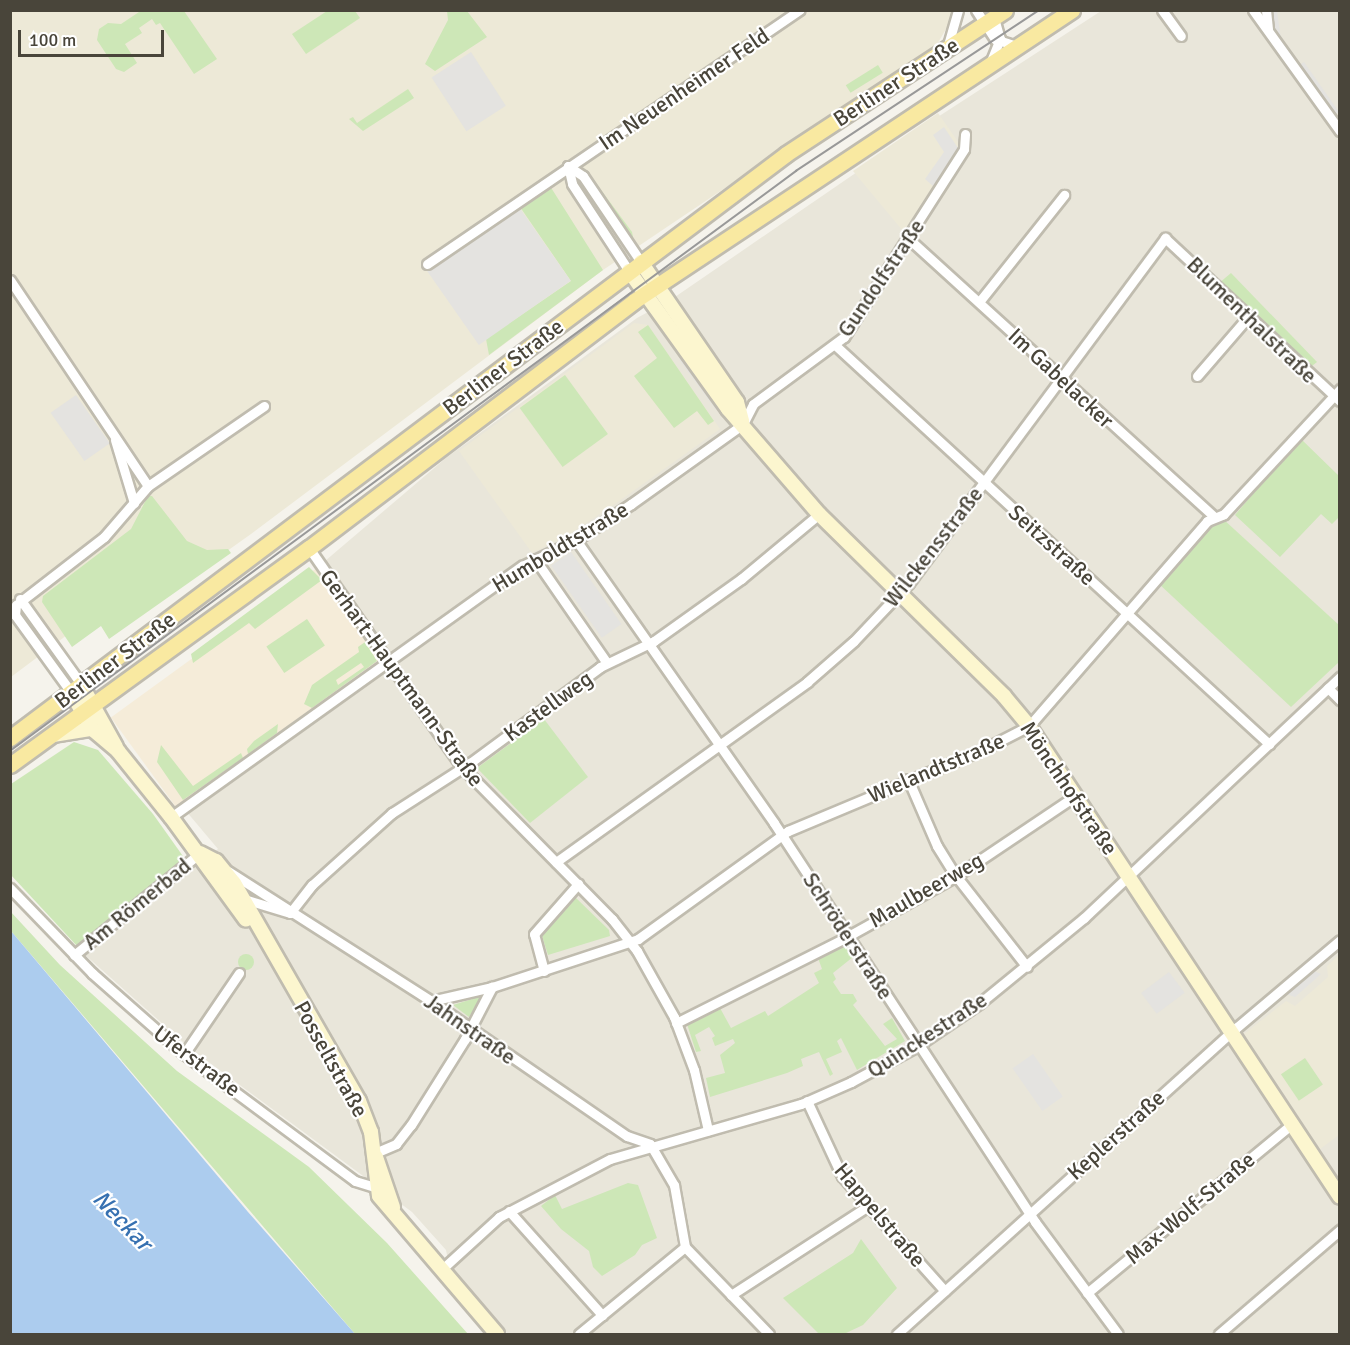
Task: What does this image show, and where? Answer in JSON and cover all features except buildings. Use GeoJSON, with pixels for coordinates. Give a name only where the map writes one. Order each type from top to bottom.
{"type":"FeatureCollection","features":[{"type":"Feature","properties":{"kind":"main road","name":"Berliner Straße"},"geometry":{"type":"LineString","coordinates":[[10,765],[309,548],[644,294],[1072,10]]}},
{"type":"Feature","properties":{"kind":"main road","name":"Berliner Straße"},"geometry":{"type":"LineString","coordinates":[[10,738],[786,154],[994,16]]}},
{"type":"Feature","properties":{"kind":"street","name":"Im Neuenheimer Feld"},"geometry":{"type":"LineString","coordinates":[[427,264],[800,10]]}},
{"type":"Feature","properties":{"kind":"street"},"geometry":{"type":"LineString","coordinates":[[946,49],[958,10]]}},
{"type":"Feature","properties":{"kind":"street"},"geometry":{"type":"LineString","coordinates":[[976,10],[994,16],[999,43],[1018,46]]}},
{"type":"Feature","properties":{"kind":"street"},"geometry":{"type":"LineString","coordinates":[[1162,10],[1181,36]]}},
{"type":"Feature","properties":{"kind":"street"},"geometry":{"type":"LineString","coordinates":[[1253,10],[1340,131]]}},
{"type":"Feature","properties":{"kind":"street"},"geometry":{"type":"LineString","coordinates":[[1266,10],[1268,31]]}},
{"type":"Feature","properties":{"kind":"street","name":"Berliner Straße"},"geometry":{"type":"LineString","coordinates":[[989,65],[999,43]]}},
{"type":"Feature","properties":{"kind":"street","name":"Gundolfstraße"},"geometry":{"type":"LineString","coordinates":[[743,424],[753,404],[834,345],[850,330],[964,149],[965,134]]}},
{"type":"Feature","properties":{"kind":"street","name":"Im Neuenheimer Feld"},"geometry":{"type":"LineString","coordinates":[[568,166],[583,176],[641,261]]}},
{"type":"Feature","properties":{"kind":"street"},"geometry":{"type":"LineString","coordinates":[[568,166],[572,184],[629,272]]}},
{"type":"Feature","properties":{"kind":"street"},"geometry":{"type":"LineString","coordinates":[[979,302],[1064,195]]}},
{"type":"Feature","properties":{"kind":"street","name":"Blumenthalstraße"},"geometry":{"type":"LineString","coordinates":[[1165,238],[1248,317],[1338,395]]}},
{"type":"Feature","properties":{"kind":"street","name":"Wilckensstraße"},"geometry":{"type":"LineString","coordinates":[[556,862],[717,744],[807,682],[900,593],[1165,238]]}},
{"type":"Feature","properties":{"kind":"street","name":"Im Gabelacker"},"geometry":{"type":"LineString","coordinates":[[909,239],[1214,517]]}},
{"type":"Feature","properties":{"kind":"street","name":"Mönchhofstraße"},"geometry":{"type":"LineString","coordinates":[[641,261],[737,402],[743,424]]}},
{"type":"Feature","properties":{"kind":"street","name":"Mönchhofstraße"},"geometry":{"type":"LineString","coordinates":[[629,272],[743,424],[819,514],[900,593],[1029,726],[1227,1036],[1292,1124],[1340,1197]]}},
{"type":"Feature","properties":{"kind":"street"},"geometry":{"type":"LineString","coordinates":[[10,280],[148,486]]}},
{"type":"Feature","properties":{"kind":"street"},"geometry":{"type":"LineString","coordinates":[[1197,376],[1248,317]]}},
{"type":"Feature","properties":{"kind":"street","name":"Seitzstraße"},"geometry":{"type":"LineString","coordinates":[[834,345],[1269,744]]}},
{"type":"Feature","properties":{"kind":"street","name":"Wielandtstraße"},"geometry":{"type":"LineString","coordinates":[[432,1001],[492,987],[630,942],[781,835],[908,779],[984,749],[1029,726],[1214,517],[1224,514],[1338,395]]}},
{"type":"Feature","properties":{"kind":"street"},"geometry":{"type":"LineString","coordinates":[[134,504],[148,486],[264,406]]}},
{"type":"Feature","properties":{"kind":"street","name":"Humboldtstraße"},"geometry":{"type":"LineString","coordinates":[[171,817],[535,559],[576,540],[743,424]]}},
{"type":"Feature","properties":{"kind":"street"},"geometry":{"type":"LineString","coordinates":[[111,429],[134,504]]}},
{"type":"Feature","properties":{"kind":"street","name":"Jahnstraße"},"geometry":{"type":"LineString","coordinates":[[134,504],[104,537],[20,599],[15,615],[76,688],[118,751],[200,853],[224,888],[243,899],[290,914]]}},
{"type":"Feature","properties":{"kind":"street","name":"Kastellweg"},"geometry":{"type":"LineString","coordinates":[[290,914],[312,885],[392,813],[462,767],[607,663],[647,645],[741,579],[819,514]]}},
{"type":"Feature","properties":{"kind":"street","name":"Schröderstraße"},"geometry":{"type":"LineString","coordinates":[[576,540],[781,835],[1027,1216],[1118,1335]]}},
{"type":"Feature","properties":{"kind":"street","name":"Gerhart-Hauptmann-Straße"},"geometry":{"type":"LineString","coordinates":[[309,548],[462,767],[578,884],[630,942],[676,1023],[694,1070],[708,1130]]}},
{"type":"Feature","properties":{"kind":"street"},"geometry":{"type":"LineString","coordinates":[[535,559],[607,663]]}},
{"type":"Feature","properties":{"kind":"street","name":"Quinckestraße"},"geometry":{"type":"LineString","coordinates":[[441,1270],[509,1211],[573,1176],[650,1144],[708,1130],[807,1101],[852,1082],[918,1044],[1027,967],[1127,878],[1340,677]]}},
{"type":"Feature","properties":{"kind":"street"},"geometry":{"type":"LineString","coordinates":[[1328,688],[1340,700]]}},
{"type":"Feature","properties":{"kind":"street","name":"Jahnstraße"},"geometry":{"type":"LineString","coordinates":[[88,708],[92,729],[118,751]]}},
{"type":"Feature","properties":{"kind":"street"},"geometry":{"type":"LineString","coordinates":[[53,735],[92,729]]}},
{"type":"Feature","properties":{"kind":"street"},"geometry":{"type":"LineString","coordinates":[[908,779],[937,846],[956,876],[1027,967]]}},
{"type":"Feature","properties":{"kind":"street","name":"Maulbeerweg"},"geometry":{"type":"LineString","coordinates":[[676,1023],[848,936],[956,876],[1075,796]]}},
{"type":"Feature","properties":{"kind":"street","name":"Jahnstraße"},"geometry":{"type":"LineString","coordinates":[[200,853],[290,914],[432,1001],[627,1136],[650,1144]]}},
{"type":"Feature","properties":{"kind":"street","name":"Am Römerbad"},"geometry":{"type":"LineString","coordinates":[[74,956],[200,853]]}},
{"type":"Feature","properties":{"kind":"street","name":"Jahnstraße"},"geometry":{"type":"LineString","coordinates":[[224,869],[243,899]]}},
{"type":"Feature","properties":{"kind":"street"},"geometry":{"type":"LineString","coordinates":[[544,971],[534,934],[578,884]]}},
{"type":"Feature","properties":{"kind":"street","name":"Uferstraße"},"geometry":{"type":"LineString","coordinates":[[10,888],[74,956],[184,1054],[355,1181],[375,1187]]}},
{"type":"Feature","properties":{"kind":"street","name":"Posseltstraße"},"geometry":{"type":"LineString","coordinates":[[224,888],[262,938]]}},
{"type":"Feature","properties":{"kind":"street","name":"Posseltstraße"},"geometry":{"type":"LineString","coordinates":[[243,899],[262,938],[359,1101],[375,1153],[375,1187]]}},
{"type":"Feature","properties":{"kind":"street","name":"Keplerstraße"},"geometry":{"type":"LineString","coordinates":[[897,1335],[1227,1036],[1340,940]]}},
{"type":"Feature","properties":{"kind":"street"},"geometry":{"type":"LineString","coordinates":[[184,1054],[239,973]]}},
{"type":"Feature","properties":{"kind":"street"},"geometry":{"type":"LineString","coordinates":[[396,1215],[375,1153],[401,1139],[470,1029],[492,987]]}},
{"type":"Feature","properties":{"kind":"street","name":"Happelstraße"},"geometry":{"type":"LineString","coordinates":[[807,1101],[836,1165],[868,1206],[945,1291]]}},
{"type":"Feature","properties":{"kind":"street","name":"Max-Wolf-Straße"},"geometry":{"type":"LineString","coordinates":[[1087,1293],[1292,1124]]}},
{"type":"Feature","properties":{"kind":"street"},"geometry":{"type":"LineString","coordinates":[[650,1144],[674,1185],[685,1247],[769,1335]]}},
{"type":"Feature","properties":{"kind":"street"},"geometry":{"type":"LineString","coordinates":[[375,1187],[441,1270],[497,1335]]}},
{"type":"Feature","properties":{"kind":"street"},"geometry":{"type":"LineString","coordinates":[[731,1294],[868,1206]]}},
{"type":"Feature","properties":{"kind":"street"},"geometry":{"type":"LineString","coordinates":[[509,1211],[602,1315]]}},
{"type":"Feature","properties":{"kind":"street"},"geometry":{"type":"LineString","coordinates":[[1219,1335],[1340,1230]]}},
{"type":"Feature","properties":{"kind":"street"},"geometry":{"type":"LineString","coordinates":[[579,1335],[685,1247]]}},
{"type":"Feature","properties":{"kind":"shaded area"},"geometry":{"type":"Polygon","coordinates":[[[11,11],[963,11],[949,24],[936,46],[603,270],[251,534],[133,618],[115,599],[11,677],[11,11]]]}},
{"type":"Feature","properties":{"kind":"shaded area"},"geometry":{"type":"Polygon","coordinates":[[[1101,11],[1339,11],[1339,1334],[508,1334],[450,1270],[446,1250],[412,1212],[191,1049],[84,954],[218,849],[186,811],[318,567],[446,458],[637,318],[672,299],[927,124],[1101,11]]]}},
{"type":"Feature","properties":{"kind":"shaded area"},"geometry":{"type":"Polygon","coordinates":[[[1248,11],[1277,11],[1281,39],[1273,45],[1248,11]]]}},
{"type":"Feature","properties":{"kind":"shaded area"},"geometry":{"type":"Polygon","coordinates":[[[471,52],[506,106],[466,131],[432,78],[471,52]]]}},
{"type":"Feature","properties":{"kind":"shaded area"},"geometry":{"type":"Polygon","coordinates":[[[1304,62],[1339,112],[1334,115],[1299,65],[1304,62]]]}},
{"type":"Feature","properties":{"kind":"shaded area"},"geometry":{"type":"Polygon","coordinates":[[[938,113],[963,149],[908,237],[853,171],[938,113]]]}},
{"type":"Feature","properties":{"kind":"shaded area"},"geometry":{"type":"Polygon","coordinates":[[[944,127],[958,148],[934,187],[925,179],[944,152],[933,135],[944,127]]]}},
{"type":"Feature","properties":{"kind":"shaded area"},"geometry":{"type":"Polygon","coordinates":[[[519,207],[571,281],[479,345],[427,271],[519,207]]]}},
{"type":"Feature","properties":{"kind":"shaded area"},"geometry":{"type":"Polygon","coordinates":[[[634,323],[648,325],[720,429],[615,504],[563,538],[532,553],[459,451],[634,323]]]}},
{"type":"Feature","properties":{"kind":"shaded area"},"geometry":{"type":"Polygon","coordinates":[[[686,355],[722,405],[716,410],[680,360],[686,355]]]}},
{"type":"Feature","properties":{"kind":"shaded area"},"geometry":{"type":"Polygon","coordinates":[[[76,395],[110,443],[84,461],[51,413],[76,395]]]}},
{"type":"Feature","properties":{"kind":"shaded area"},"geometry":{"type":"Polygon","coordinates":[[[571,552],[621,624],[602,638],[551,566],[571,552]]]}},
{"type":"Feature","properties":{"kind":"shaded area"},"geometry":{"type":"Polygon","coordinates":[[[318,567],[387,662],[180,813],[111,717],[318,567]]]}},
{"type":"Feature","properties":{"kind":"shaded area"},"geometry":{"type":"Polygon","coordinates":[[[1339,955],[1339,1135],[1320,1149],[1244,1034],[1286,1001],[1295,1006],[1328,977],[1327,966],[1339,955]]]}},
{"type":"Feature","properties":{"kind":"shaded area"},"geometry":{"type":"Polygon","coordinates":[[[1314,971],[1321,974],[1295,997],[1286,994],[1314,971]]]}},
{"type":"Feature","properties":{"kind":"shaded area"},"geometry":{"type":"Polygon","coordinates":[[[1169,972],[1185,993],[1157,1014],[1141,993],[1169,972]]]}},
{"type":"Feature","properties":{"kind":"shaded area"},"geometry":{"type":"Polygon","coordinates":[[[1033,1054],[1063,1097],[1042,1111],[1013,1068],[1033,1054]]]}},
{"type":"Feature","properties":{"kind":"green space"},"geometry":{"type":"Polygon","coordinates":[[[142,10],[184,11],[217,59],[194,74],[160,23],[156,25],[152,19],[139,28],[142,33],[125,44],[137,63],[124,72],[116,69],[97,40],[99,29],[108,23],[121,24],[142,10]]]}},
{"type":"Feature","properties":{"kind":"green space"},"geometry":{"type":"Polygon","coordinates":[[[327,11],[355,11],[360,18],[306,54],[292,34],[327,11]]]}},
{"type":"Feature","properties":{"kind":"green space"},"geometry":{"type":"Polygon","coordinates":[[[447,11],[467,11],[487,37],[435,71],[425,64],[448,20],[447,11]]]}},
{"type":"Feature","properties":{"kind":"green space"},"geometry":{"type":"Polygon","coordinates":[[[878,65],[883,73],[851,93],[846,85],[878,65]]]}},
{"type":"Feature","properties":{"kind":"green space"},"geometry":{"type":"Polygon","coordinates":[[[408,89],[414,98],[363,131],[349,119],[353,117],[357,123],[408,89]]]}},
{"type":"Feature","properties":{"kind":"green space"},"geometry":{"type":"Polygon","coordinates":[[[587,171],[632,232],[634,242],[591,179],[587,171]]]}},
{"type":"Feature","properties":{"kind":"green space"},"geometry":{"type":"Polygon","coordinates":[[[550,186],[603,270],[489,355],[486,339],[571,281],[520,207],[550,186]]]}},
{"type":"Feature","properties":{"kind":"green space"},"geometry":{"type":"Polygon","coordinates":[[[1231,273],[1317,362],[1308,369],[1218,284],[1231,273]]]}},
{"type":"Feature","properties":{"kind":"green space"},"geometry":{"type":"Polygon","coordinates":[[[648,325],[714,421],[708,425],[697,411],[674,428],[634,376],[657,358],[638,332],[648,325]]]}},
{"type":"Feature","properties":{"kind":"green space"},"geometry":{"type":"Polygon","coordinates":[[[565,375],[608,434],[563,467],[520,408],[565,375]]]}},
{"type":"Feature","properties":{"kind":"green space"},"geometry":{"type":"Polygon","coordinates":[[[1300,438],[1339,476],[1339,517],[1332,524],[1321,514],[1280,557],[1235,515],[1300,438]]]}},
{"type":"Feature","properties":{"kind":"green space"},"geometry":{"type":"Polygon","coordinates":[[[148,496],[152,496],[187,541],[207,550],[228,549],[231,553],[109,639],[101,626],[72,647],[42,602],[43,596],[131,529],[148,496]]]}},
{"type":"Feature","properties":{"kind":"green space"},"geometry":{"type":"Polygon","coordinates":[[[1223,519],[1339,625],[1339,662],[1291,707],[1158,583],[1207,530],[1223,519]]]}},
{"type":"Feature","properties":{"kind":"green space"},"geometry":{"type":"Polygon","coordinates":[[[309,567],[322,580],[255,629],[249,623],[193,663],[191,654],[309,567]]]}},
{"type":"Feature","properties":{"kind":"green space"},"geometry":{"type":"Polygon","coordinates":[[[307,619],[325,646],[284,673],[266,646],[307,619]]]}},
{"type":"Feature","properties":{"kind":"green space"},"geometry":{"type":"Polygon","coordinates":[[[365,642],[377,661],[312,708],[304,704],[312,685],[359,652],[358,647],[365,642]],[[361,663],[336,680],[338,685],[364,667],[361,663]]]}},
{"type":"Feature","properties":{"kind":"green space"},"geometry":{"type":"Polygon","coordinates":[[[544,719],[588,777],[530,823],[477,768],[544,719]]]}},
{"type":"Feature","properties":{"kind":"green space"},"geometry":{"type":"Polygon","coordinates":[[[278,724],[277,733],[248,754],[247,749],[254,741],[278,724]]]}},
{"type":"Feature","properties":{"kind":"green space"},"geometry":{"type":"Polygon","coordinates":[[[74,742],[98,750],[153,814],[185,859],[77,946],[10,874],[11,784],[74,742]]]}},
{"type":"Feature","properties":{"kind":"green space"},"geometry":{"type":"Polygon","coordinates":[[[161,745],[193,786],[241,753],[243,758],[183,800],[157,762],[161,745]]]}},
{"type":"Feature","properties":{"kind":"green space"},"geometry":{"type":"Polygon","coordinates":[[[574,896],[609,930],[610,936],[548,955],[541,933],[574,896]]]}},
{"type":"Feature","properties":{"kind":"green space"},"geometry":{"type":"Polygon","coordinates":[[[10,911],[60,965],[177,1071],[309,1167],[387,1243],[468,1334],[355,1334],[11,931],[10,911]]]}},
{"type":"Feature","properties":{"kind":"green space"},"geometry":{"type":"Polygon","coordinates":[[[844,945],[853,957],[833,973],[836,979],[833,982],[841,994],[853,994],[857,1001],[853,1005],[885,1046],[897,1039],[883,1024],[892,1018],[905,1041],[857,1070],[841,1038],[837,1041],[842,1052],[826,1059],[833,1074],[830,1076],[819,1052],[801,1059],[803,1066],[787,1073],[710,1097],[706,1078],[725,1073],[720,1055],[735,1043],[733,1039],[715,1046],[712,1038],[715,1036],[709,1027],[695,1035],[701,1051],[696,1052],[687,1024],[720,1008],[731,1028],[765,1011],[768,1016],[819,983],[814,973],[822,969],[818,958],[844,945]]]}},
{"type":"Feature","properties":{"kind":"green space"},"geometry":{"type":"Polygon","coordinates":[[[246,954],[254,962],[246,970],[238,962],[246,954]]]}},
{"type":"Feature","properties":{"kind":"green space"},"geometry":{"type":"Polygon","coordinates":[[[482,996],[469,1017],[453,1005],[482,996]]]}},
{"type":"Feature","properties":{"kind":"green space"},"geometry":{"type":"Polygon","coordinates":[[[1305,1058],[1323,1085],[1299,1101],[1281,1074],[1305,1058]]]}},
{"type":"Feature","properties":{"kind":"green space"},"geometry":{"type":"Polygon","coordinates":[[[628,1183],[638,1185],[657,1238],[642,1245],[635,1255],[602,1276],[593,1267],[589,1251],[561,1229],[541,1206],[555,1195],[562,1209],[628,1183]]]}},
{"type":"Feature","properties":{"kind":"green space"},"geometry":{"type":"Polygon","coordinates":[[[861,1239],[897,1288],[863,1325],[844,1334],[819,1334],[783,1298],[853,1253],[861,1239]]]}},
{"type":"Feature","properties":{"kind":"water","name":"Neckar"},"geometry":{"type":"Polygon","coordinates":[[[11,931],[248,1212],[355,1334],[11,1334],[11,931]]]}},
{"type":"Feature","properties":{"kind":"tram line"},"geometry":{"type":"LineString","coordinates":[[10,751],[796,171],[1039,10]]}}]}
